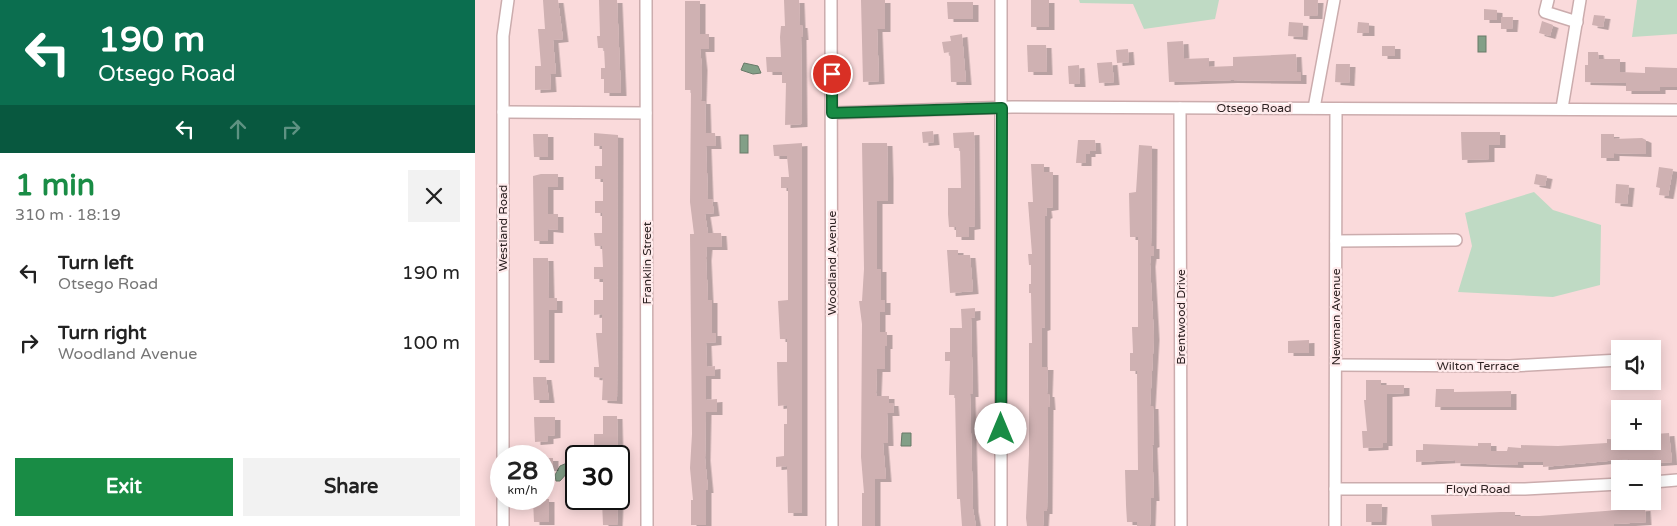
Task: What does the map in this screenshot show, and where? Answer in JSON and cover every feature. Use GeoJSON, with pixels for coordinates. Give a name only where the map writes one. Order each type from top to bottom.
{"type":"FeatureCollection","features":[{"type":"Feature","properties":{"kind":"street","name":"Westland Road"},"geometry":{"type":"LineString","coordinates":[[503,445],[503,36],[508,0]]}},
{"type":"Feature","properties":{"kind":"street","name":"Franklin Street"},"geometry":{"type":"LineString","coordinates":[[646,0],[647,526]]}},
{"type":"Feature","properties":{"kind":"street","name":"Woodland Avenue"},"geometry":{"type":"LineString","coordinates":[[831,0],[832,526]]}},
{"type":"Feature","properties":{"kind":"street"},"geometry":{"type":"LineString","coordinates":[[1001,0],[1001,526]]}},
{"type":"Feature","properties":{"kind":"street"},"geometry":{"type":"LineString","coordinates":[[1314,108],[1334,0]]}},
{"type":"Feature","properties":{"kind":"street"},"geometry":{"type":"LineString","coordinates":[[1547,0],[1545,12],[1577,22]]}},
{"type":"Feature","properties":{"kind":"street"},"geometry":{"type":"LineString","coordinates":[[1561,108],[1581,0]]}},
{"type":"Feature","properties":{"kind":"street","name":"Otsego Road"},"geometry":{"type":"LineString","coordinates":[[832,113],[1002,108],[1561,108],[1677,110]]}},
{"type":"Feature","properties":{"kind":"street","name":"Brentwood Drive"},"geometry":{"type":"LineString","coordinates":[[1180,108],[1181,526]]}},
{"type":"Feature","properties":{"kind":"street","name":"Newman Avenue"},"geometry":{"type":"LineString","coordinates":[[1335,526],[1336,109]]}},
{"type":"Feature","properties":{"kind":"street"},"geometry":{"type":"LineString","coordinates":[[503,112],[646,113]]}},
{"type":"Feature","properties":{"kind":"street"},"geometry":{"type":"LineString","coordinates":[[1336,241],[1456,240]]}},
{"type":"Feature","properties":{"kind":"street","name":"Wilton Terrace"},"geometry":{"type":"LineString","coordinates":[[1335,365],[1510,366],[1611,360]]}},
{"type":"Feature","properties":{"kind":"street"},"geometry":{"type":"LineString","coordinates":[[1661,481],[1677,480]]}},
{"type":"Feature","properties":{"kind":"street","name":"Floyd Road"},"geometry":{"type":"LineString","coordinates":[[1335,489],[1525,489],[1611,484]]}},
{"type":"Feature","properties":{"kind":"street"},"geometry":{"type":"LineString","coordinates":[[503,510],[503,526]]}},
{"type":"Feature","properties":{"kind":"shaded area"},"geometry":{"type":"Polygon","coordinates":[[[1079,0],[1219,0],[1215,19],[1144,29],[1133,4],[1080,3],[1079,0]]]}},
{"type":"Feature","properties":{"kind":"shaded area"},"geometry":{"type":"Polygon","coordinates":[[[1637,0],[1677,0],[1677,34],[1632,37],[1637,0]]]}},
{"type":"Feature","properties":{"kind":"shaded area"},"geometry":{"type":"Polygon","coordinates":[[[1478,36],[1486,36],[1486,52],[1478,52],[1478,36]]]}},
{"type":"Feature","properties":{"kind":"shaded area"},"geometry":{"type":"Polygon","coordinates":[[[744,63],[758,66],[761,73],[753,74],[741,70],[744,63]]]}},
{"type":"Feature","properties":{"kind":"shaded area"},"geometry":{"type":"Polygon","coordinates":[[[740,135],[748,135],[748,153],[740,153],[740,135]]]}},
{"type":"Feature","properties":{"kind":"shaded area"},"geometry":{"type":"Polygon","coordinates":[[[1534,192],[1553,210],[1601,225],[1600,285],[1553,297],[1458,292],[1472,246],[1465,213],[1534,192]]]}},
{"type":"Feature","properties":{"kind":"shaded area"},"geometry":{"type":"Polygon","coordinates":[[[902,433],[911,433],[911,446],[901,446],[902,433]]]}},
{"type":"Feature","properties":{"kind":"shaded area"},"geometry":{"type":"Polygon","coordinates":[[[565,464],[565,475],[560,481],[556,481],[555,475],[560,466],[565,464]]]}},
{"type":"Feature","properties":{"kind":"building"},"geometry":{"type":"Polygon","coordinates":[[[543,0],[558,0],[563,39],[553,40],[556,74],[550,74],[551,89],[535,90],[535,66],[541,66],[538,29],[545,29],[543,0]]]}},
{"type":"Feature","properties":{"kind":"building"},"geometry":{"type":"Polygon","coordinates":[[[599,0],[617,0],[621,93],[604,93],[604,79],[601,79],[601,68],[605,68],[604,48],[598,48],[597,36],[600,36],[599,0]]]}},
{"type":"Feature","properties":{"kind":"building"},"geometry":{"type":"Polygon","coordinates":[[[784,0],[799,0],[800,25],[802,25],[803,37],[801,37],[802,124],[785,125],[786,83],[782,83],[782,72],[767,72],[766,57],[781,57],[781,26],[785,26],[784,0]]]}},
{"type":"Feature","properties":{"kind":"building"},"geometry":{"type":"Polygon","coordinates":[[[861,0],[885,0],[885,29],[877,29],[879,81],[863,82],[861,0]]]}},
{"type":"Feature","properties":{"kind":"building"},"geometry":{"type":"Polygon","coordinates":[[[1031,0],[1049,0],[1049,27],[1031,27],[1031,0]]]}},
{"type":"Feature","properties":{"kind":"building"},"geometry":{"type":"Polygon","coordinates":[[[1304,0],[1318,0],[1317,16],[1304,16],[1304,0]]]}},
{"type":"Feature","properties":{"kind":"building"},"geometry":{"type":"Polygon","coordinates":[[[685,1],[700,1],[700,34],[709,34],[709,49],[700,49],[702,67],[701,101],[705,101],[706,133],[715,133],[716,146],[706,146],[708,199],[712,199],[714,213],[705,214],[708,233],[721,233],[722,247],[707,247],[706,258],[708,300],[712,300],[712,333],[716,333],[716,342],[706,343],[707,367],[715,366],[715,376],[706,376],[706,400],[717,399],[717,412],[706,412],[705,458],[708,490],[706,490],[706,525],[691,525],[691,500],[693,500],[690,468],[692,434],[690,234],[694,234],[690,202],[691,90],[685,90],[685,1]]]}},
{"type":"Feature","properties":{"kind":"building"},"geometry":{"type":"Polygon","coordinates":[[[947,2],[973,2],[973,19],[948,19],[947,2]]]}},
{"type":"Feature","properties":{"kind":"building"},"geometry":{"type":"Polygon","coordinates":[[[1484,9],[1497,10],[1497,20],[1484,20],[1484,9]]]}},
{"type":"Feature","properties":{"kind":"building"},"geometry":{"type":"Polygon","coordinates":[[[1594,15],[1605,16],[1603,27],[1592,25],[1594,15]]]}},
{"type":"Feature","properties":{"kind":"building"},"geometry":{"type":"Polygon","coordinates":[[[1501,17],[1513,17],[1512,29],[1501,29],[1501,17]]]}},
{"type":"Feature","properties":{"kind":"building"},"geometry":{"type":"Polygon","coordinates":[[[1542,21],[1553,25],[1550,36],[1539,33],[1542,21]]]}},
{"type":"Feature","properties":{"kind":"building"},"geometry":{"type":"Polygon","coordinates":[[[1289,22],[1303,23],[1302,37],[1288,36],[1289,22]]]}},
{"type":"Feature","properties":{"kind":"building"},"geometry":{"type":"Polygon","coordinates":[[[1358,22],[1369,23],[1369,33],[1357,33],[1358,22]]]}},
{"type":"Feature","properties":{"kind":"building"},"geometry":{"type":"Polygon","coordinates":[[[962,34],[966,82],[951,82],[950,52],[944,53],[942,42],[951,41],[950,36],[962,34]]]}},
{"type":"Feature","properties":{"kind":"building"},"geometry":{"type":"Polygon","coordinates":[[[1183,41],[1184,59],[1209,58],[1209,67],[1233,66],[1233,57],[1296,54],[1297,72],[1301,72],[1301,81],[1232,80],[1169,82],[1167,42],[1183,41]]]}},
{"type":"Feature","properties":{"kind":"building"},"geometry":{"type":"Polygon","coordinates":[[[1027,45],[1046,45],[1047,72],[1028,72],[1027,45]]]}},
{"type":"Feature","properties":{"kind":"building"},"geometry":{"type":"Polygon","coordinates":[[[1382,46],[1395,46],[1395,56],[1382,56],[1382,46]]]}},
{"type":"Feature","properties":{"kind":"building"},"geometry":{"type":"Polygon","coordinates":[[[1128,49],[1129,62],[1117,63],[1116,50],[1128,49]]]}},
{"type":"Feature","properties":{"kind":"building"},"geometry":{"type":"Polygon","coordinates":[[[1588,52],[1598,52],[1599,59],[1620,59],[1620,72],[1645,73],[1645,67],[1677,68],[1677,87],[1660,87],[1660,91],[1626,91],[1626,83],[1585,82],[1585,65],[1588,65],[1588,52]]]}},
{"type":"Feature","properties":{"kind":"building"},"geometry":{"type":"Polygon","coordinates":[[[1112,62],[1114,82],[1099,83],[1097,63],[1112,62]]]}},
{"type":"Feature","properties":{"kind":"building"},"geometry":{"type":"Polygon","coordinates":[[[1336,64],[1350,64],[1349,83],[1335,82],[1336,64]]]}},
{"type":"Feature","properties":{"kind":"building"},"geometry":{"type":"Polygon","coordinates":[[[1079,65],[1080,84],[1069,84],[1068,66],[1079,65]]]}},
{"type":"Feature","properties":{"kind":"building"},"geometry":{"type":"Polygon","coordinates":[[[933,131],[934,142],[923,143],[922,132],[933,131]]]}},
{"type":"Feature","properties":{"kind":"building"},"geometry":{"type":"Polygon","coordinates":[[[974,132],[975,226],[969,227],[969,237],[956,237],[956,227],[949,227],[948,214],[948,188],[961,188],[960,148],[954,148],[953,133],[974,132]]]}},
{"type":"Feature","properties":{"kind":"building"},"geometry":{"type":"Polygon","coordinates":[[[1461,132],[1500,132],[1500,145],[1489,145],[1489,159],[1462,160],[1461,132]]]}},
{"type":"Feature","properties":{"kind":"building"},"geometry":{"type":"Polygon","coordinates":[[[594,133],[618,135],[617,401],[602,400],[603,378],[594,377],[594,367],[599,367],[596,333],[602,333],[602,314],[594,315],[594,300],[603,300],[603,279],[594,279],[594,267],[603,267],[602,246],[595,246],[594,233],[602,233],[602,213],[595,213],[595,201],[603,201],[603,179],[595,179],[595,166],[602,166],[602,146],[594,146],[594,133]]]}},
{"type":"Feature","properties":{"kind":"building"},"geometry":{"type":"Polygon","coordinates":[[[533,134],[548,134],[548,157],[534,157],[533,134]]]}},
{"type":"Feature","properties":{"kind":"building"},"geometry":{"type":"Polygon","coordinates":[[[1601,134],[1614,134],[1614,139],[1642,138],[1646,140],[1646,154],[1614,153],[1614,158],[1601,158],[1601,134]]]}},
{"type":"Feature","properties":{"kind":"building"},"geometry":{"type":"Polygon","coordinates":[[[1078,140],[1095,140],[1096,151],[1090,151],[1090,154],[1086,154],[1086,163],[1076,163],[1078,140]]]}},
{"type":"Feature","properties":{"kind":"building"},"geometry":{"type":"Polygon","coordinates":[[[802,143],[802,513],[788,513],[787,466],[776,467],[776,457],[784,456],[784,424],[787,424],[787,405],[778,406],[777,362],[787,362],[787,339],[780,339],[778,301],[788,300],[788,188],[781,188],[781,177],[789,177],[787,156],[774,156],[773,145],[802,143]]]}},
{"type":"Feature","properties":{"kind":"building"},"geometry":{"type":"Polygon","coordinates":[[[862,143],[887,143],[888,201],[877,201],[877,269],[881,269],[881,300],[885,300],[885,312],[880,312],[880,332],[887,332],[887,346],[885,346],[885,369],[877,369],[876,393],[877,396],[889,396],[889,403],[893,403],[894,413],[887,413],[888,443],[883,443],[886,479],[875,479],[875,526],[862,526],[862,493],[864,493],[861,457],[862,324],[859,301],[862,301],[864,269],[862,143]]]}},
{"type":"Feature","properties":{"kind":"building"},"geometry":{"type":"Polygon","coordinates":[[[1139,145],[1152,146],[1151,246],[1154,246],[1154,256],[1151,256],[1150,264],[1154,337],[1150,406],[1153,406],[1154,498],[1151,498],[1150,526],[1137,526],[1137,522],[1127,522],[1126,505],[1125,470],[1138,470],[1137,371],[1130,371],[1130,353],[1133,353],[1132,327],[1138,327],[1138,237],[1130,237],[1129,193],[1136,192],[1139,145]]]}},
{"type":"Feature","properties":{"kind":"building"},"geometry":{"type":"Polygon","coordinates":[[[1031,164],[1044,164],[1044,172],[1053,172],[1053,207],[1046,208],[1047,215],[1045,216],[1045,327],[1042,328],[1042,367],[1048,367],[1047,394],[1049,394],[1050,407],[1048,407],[1047,511],[1044,511],[1043,526],[1027,526],[1026,518],[1029,454],[1029,343],[1032,343],[1031,293],[1029,293],[1031,265],[1029,265],[1028,254],[1032,254],[1028,202],[1033,202],[1031,164]]]}},
{"type":"Feature","properties":{"kind":"building"},"geometry":{"type":"Polygon","coordinates":[[[1659,167],[1673,169],[1668,196],[1659,195],[1660,188],[1656,187],[1659,167]]]}},
{"type":"Feature","properties":{"kind":"building"},"geometry":{"type":"Polygon","coordinates":[[[558,174],[558,187],[548,187],[548,214],[558,214],[558,230],[548,229],[548,241],[534,241],[533,176],[558,174]]]}},
{"type":"Feature","properties":{"kind":"building"},"geometry":{"type":"Polygon","coordinates":[[[1536,174],[1547,176],[1545,186],[1534,184],[1536,174]]]}},
{"type":"Feature","properties":{"kind":"building"},"geometry":{"type":"Polygon","coordinates":[[[1616,184],[1629,185],[1627,204],[1615,203],[1616,184]]]}},
{"type":"Feature","properties":{"kind":"building"},"geometry":{"type":"Polygon","coordinates":[[[947,250],[958,250],[958,255],[970,255],[973,291],[950,293],[947,250]]]}},
{"type":"Feature","properties":{"kind":"building"},"geometry":{"type":"Polygon","coordinates":[[[533,258],[548,258],[549,298],[557,298],[557,310],[549,310],[549,360],[534,360],[533,258]]]}},
{"type":"Feature","properties":{"kind":"building"},"geometry":{"type":"Polygon","coordinates":[[[975,308],[975,317],[971,318],[973,394],[970,394],[973,509],[976,526],[962,526],[960,499],[957,499],[955,395],[949,395],[950,361],[945,361],[945,352],[950,352],[950,328],[962,328],[961,309],[975,308]]]}},
{"type":"Feature","properties":{"kind":"building"},"geometry":{"type":"Polygon","coordinates":[[[1309,340],[1309,353],[1288,353],[1288,341],[1309,340]]]}},
{"type":"Feature","properties":{"kind":"building"},"geometry":{"type":"Polygon","coordinates":[[[533,377],[546,377],[549,400],[534,400],[533,377]]]}},
{"type":"Feature","properties":{"kind":"building"},"geometry":{"type":"Polygon","coordinates":[[[1366,380],[1381,380],[1381,385],[1404,385],[1404,393],[1387,394],[1387,443],[1383,443],[1383,447],[1363,448],[1362,431],[1367,431],[1364,400],[1366,400],[1366,380]]]}},
{"type":"Feature","properties":{"kind":"building"},"geometry":{"type":"Polygon","coordinates":[[[1436,389],[1454,389],[1454,392],[1511,391],[1511,407],[1435,407],[1436,389]]]}},
{"type":"Feature","properties":{"kind":"building"},"geometry":{"type":"Polygon","coordinates":[[[603,416],[617,416],[618,445],[594,445],[594,434],[603,434],[603,416]]]}},
{"type":"Feature","properties":{"kind":"building"},"geometry":{"type":"Polygon","coordinates":[[[534,417],[555,417],[555,435],[548,436],[548,441],[535,442],[534,417]]]}},
{"type":"Feature","properties":{"kind":"building"},"geometry":{"type":"Polygon","coordinates":[[[1669,433],[1672,462],[1661,463],[1661,460],[1629,459],[1543,467],[1543,462],[1518,462],[1518,465],[1455,463],[1455,460],[1416,462],[1416,450],[1423,450],[1423,444],[1478,446],[1478,443],[1491,443],[1491,451],[1507,451],[1508,447],[1521,448],[1521,445],[1558,446],[1607,443],[1607,439],[1611,439],[1611,450],[1661,450],[1661,434],[1669,433]]]}},
{"type":"Feature","properties":{"kind":"building"},"geometry":{"type":"Polygon","coordinates":[[[1366,504],[1382,504],[1381,522],[1366,522],[1366,504]]]}},
{"type":"Feature","properties":{"kind":"building"},"geometry":{"type":"Polygon","coordinates":[[[533,510],[549,510],[549,522],[534,522],[533,510]]]}},
{"type":"Feature","properties":{"kind":"building"},"geometry":{"type":"Polygon","coordinates":[[[602,510],[618,510],[617,525],[603,525],[602,510]]]}},
{"type":"Feature","properties":{"kind":"building"},"geometry":{"type":"Polygon","coordinates":[[[1618,510],[1645,510],[1646,522],[1614,524],[1614,526],[1432,526],[1431,515],[1515,512],[1515,516],[1618,510]]]}},
{"type":"Feature","properties":{"kind":"route"},"geometry":{"type":"LineString","coordinates":[[832,74],[832,113],[1002,108],[1001,429]]}}]}
